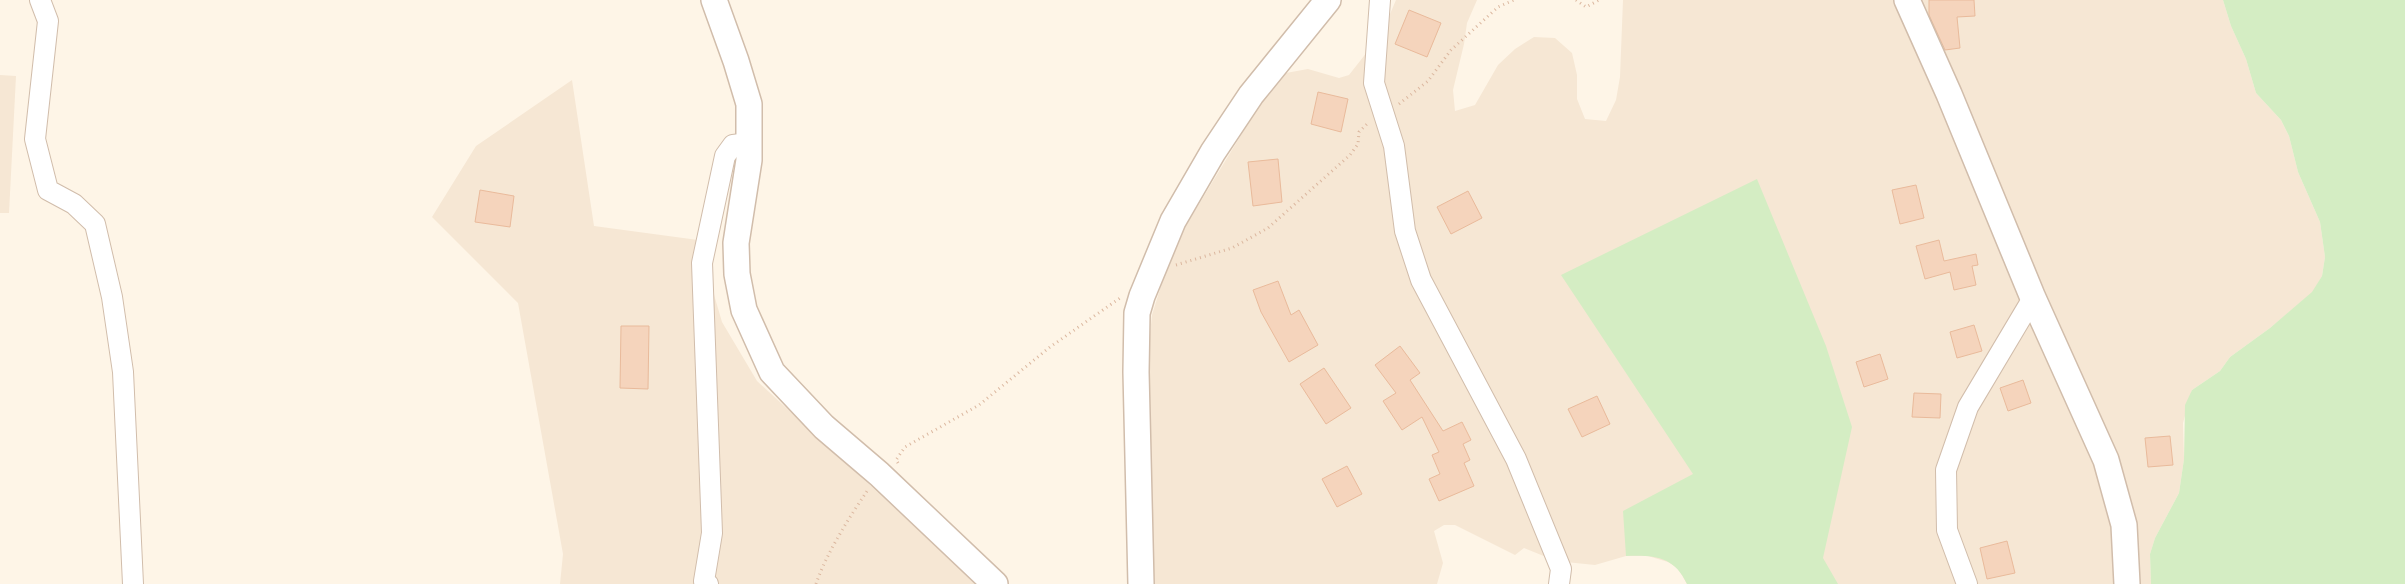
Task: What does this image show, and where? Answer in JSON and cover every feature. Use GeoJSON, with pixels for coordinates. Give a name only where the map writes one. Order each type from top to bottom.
{"type":"FeatureCollection","features":[{"type":"Feature","properties":{"kind":"street"},"geometry":{"type":"LineString","coordinates":[[40,0],[48,20],[36,139],[48,190],[74,204],[95,224],[112,297],[123,372],[132,584]]}},
{"type":"Feature","properties":{"kind":"street"},"geometry":{"type":"LineString","coordinates":[[714,0],[749,104],[749,160],[736,243],[737,274],[744,310],[772,372],[824,428],[890,471],[995,584]]}},
{"type":"Feature","properties":{"kind":"street"},"geometry":{"type":"LineString","coordinates":[[1141,584],[1137,313],[1173,221],[1213,152],[1251,95],[1328,0]]}},
{"type":"Feature","properties":{"kind":"street"},"geometry":{"type":"LineString","coordinates":[[1380,0],[1374,83],[1394,146],[1405,231],[1421,280],[1516,459],[1561,569],[1560,584]]}},
{"type":"Feature","properties":{"kind":"street"},"geometry":{"type":"LineString","coordinates":[[1907,0],[1949,94],[2033,298],[2106,460],[2124,525],[2127,584]]}},
{"type":"Feature","properties":{"kind":"street"},"geometry":{"type":"LineString","coordinates":[[708,584],[704,581],[712,533],[702,263],[725,156],[733,145],[749,142]]}},
{"type":"Feature","properties":{"kind":"street"},"geometry":{"type":"LineString","coordinates":[[1967,584],[1947,530],[1946,470],[1968,407],[2033,298]]}},
{"type":"Feature","properties":{"kind":"path"},"geometry":{"type":"LineString","coordinates":[[1152,273],[1232,248],[1268,228],[1350,155],[1358,144],[1359,132],[1365,124],[1384,113],[1428,81],[1451,50],[1498,7],[1514,0]]}},
{"type":"Feature","properties":{"kind":"path"},"geometry":{"type":"LineString","coordinates":[[1576,0],[1586,7],[1599,0]]}},
{"type":"Feature","properties":{"kind":"path"},"geometry":{"type":"LineString","coordinates":[[816,584],[820,572],[851,515],[890,471],[905,447],[979,405],[1050,347],[1124,295]]}},
{"type":"Feature","properties":{"kind":"shaded area"},"geometry":{"type":"Polygon","coordinates":[[[1396,0],[1477,0],[1467,23],[1453,90],[1455,111],[1475,105],[1498,65],[1515,49],[1534,37],[1555,38],[1572,53],[1577,75],[1577,99],[1585,119],[1606,121],[1616,100],[1620,77],[1623,0],[2223,0],[2231,26],[2246,59],[2256,93],[2281,120],[2289,136],[2298,172],[2320,222],[2325,257],[2322,276],[2313,292],[2270,328],[2230,357],[2220,371],[2192,390],[2183,423],[2184,459],[2179,493],[2155,538],[2150,554],[2151,584],[1687,584],[1678,568],[1668,562],[1648,556],[1626,556],[1595,565],[1556,561],[1524,548],[1515,555],[1455,525],[1444,525],[1434,531],[1443,563],[1437,584],[1154,584],[1149,466],[1151,433],[1148,354],[1152,315],[1169,260],[1182,232],[1263,99],[1286,73],[1308,69],[1339,78],[1349,75],[1382,33],[1396,0]]]}},
{"type":"Feature","properties":{"kind":"shaded area"},"geometry":{"type":"Polygon","coordinates":[[[0,75],[16,76],[9,213],[0,213],[0,75]]]}},
{"type":"Feature","properties":{"kind":"shaded area"},"geometry":{"type":"Polygon","coordinates":[[[572,80],[594,226],[698,240],[722,322],[757,381],[977,584],[560,584],[563,554],[518,303],[432,217],[476,146],[572,80]]]}},
{"type":"Feature","properties":{"kind":"green space"},"geometry":{"type":"Polygon","coordinates":[[[2223,0],[2405,0],[2405,584],[2151,584],[2150,554],[2155,538],[2179,493],[2184,459],[2185,405],[2192,390],[2220,371],[2230,357],[2270,328],[2312,292],[2322,276],[2325,257],[2320,222],[2298,172],[2289,136],[2281,120],[2256,93],[2246,59],[2231,26],[2223,0]]]}},
{"type":"Feature","properties":{"kind":"green space"},"geometry":{"type":"Polygon","coordinates":[[[1757,179],[1826,346],[1852,427],[1823,558],[1838,584],[1687,584],[1676,568],[1662,559],[1646,556],[1626,556],[1623,511],[1693,474],[1561,275],[1757,179]]]}},
{"type":"Feature","properties":{"kind":"building"},"geometry":{"type":"Polygon","coordinates":[[[1929,0],[1974,0],[1975,16],[1957,17],[1960,48],[1945,50],[1929,15],[1929,0]]]}},
{"type":"Feature","properties":{"kind":"building"},"geometry":{"type":"Polygon","coordinates":[[[1409,10],[1441,23],[1427,57],[1395,44],[1409,10]]]}},
{"type":"Feature","properties":{"kind":"building"},"geometry":{"type":"Polygon","coordinates":[[[1318,92],[1348,99],[1341,132],[1311,124],[1318,92]]]}},
{"type":"Feature","properties":{"kind":"building"},"geometry":{"type":"Polygon","coordinates":[[[1278,159],[1282,202],[1253,206],[1248,162],[1278,159]]]}},
{"type":"Feature","properties":{"kind":"building"},"geometry":{"type":"Polygon","coordinates":[[[1916,185],[1924,218],[1900,224],[1892,190],[1916,185]]]}},
{"type":"Feature","properties":{"kind":"building"},"geometry":{"type":"Polygon","coordinates":[[[480,190],[514,196],[510,227],[475,222],[480,190]]]}},
{"type":"Feature","properties":{"kind":"building"},"geometry":{"type":"Polygon","coordinates":[[[1468,191],[1482,218],[1451,234],[1437,207],[1468,191]]]}},
{"type":"Feature","properties":{"kind":"building"},"geometry":{"type":"Polygon","coordinates":[[[1939,240],[1944,261],[1976,254],[1978,265],[1972,266],[1976,285],[1954,290],[1950,272],[1925,279],[1916,246],[1939,240]]]}},
{"type":"Feature","properties":{"kind":"building"},"geometry":{"type":"Polygon","coordinates":[[[1278,281],[1291,315],[1299,310],[1318,345],[1289,362],[1261,312],[1253,290],[1278,281]]]}},
{"type":"Feature","properties":{"kind":"building"},"geometry":{"type":"Polygon","coordinates":[[[1974,325],[1982,351],[1957,358],[1950,332],[1974,325]]]}},
{"type":"Feature","properties":{"kind":"building"},"geometry":{"type":"Polygon","coordinates":[[[621,326],[649,326],[648,389],[620,388],[621,326]]]}},
{"type":"Feature","properties":{"kind":"building"},"geometry":{"type":"Polygon","coordinates":[[[1400,346],[1420,373],[1410,380],[1443,431],[1462,422],[1471,440],[1463,444],[1470,460],[1464,463],[1474,486],[1439,501],[1429,479],[1440,474],[1432,455],[1439,452],[1422,417],[1402,430],[1383,401],[1396,393],[1375,365],[1400,346]]]}},
{"type":"Feature","properties":{"kind":"building"},"geometry":{"type":"Polygon","coordinates":[[[1880,354],[1888,379],[1864,387],[1856,362],[1880,354]]]}},
{"type":"Feature","properties":{"kind":"building"},"geometry":{"type":"Polygon","coordinates":[[[1324,368],[1351,408],[1326,424],[1300,384],[1324,368]]]}},
{"type":"Feature","properties":{"kind":"building"},"geometry":{"type":"Polygon","coordinates":[[[2023,380],[2031,403],[2008,411],[2000,388],[2023,380]]]}},
{"type":"Feature","properties":{"kind":"building"},"geometry":{"type":"Polygon","coordinates":[[[1914,393],[1941,394],[1940,418],[1912,417],[1914,393]]]}},
{"type":"Feature","properties":{"kind":"building"},"geometry":{"type":"Polygon","coordinates":[[[1597,396],[1610,424],[1582,437],[1568,409],[1597,396]]]}},
{"type":"Feature","properties":{"kind":"building"},"geometry":{"type":"Polygon","coordinates":[[[2170,436],[2173,465],[2148,467],[2145,438],[2170,436]]]}},
{"type":"Feature","properties":{"kind":"building"},"geometry":{"type":"Polygon","coordinates":[[[1347,466],[1362,494],[1337,507],[1322,479],[1347,466]]]}},
{"type":"Feature","properties":{"kind":"building"},"geometry":{"type":"Polygon","coordinates":[[[2007,541],[2015,573],[1987,579],[1980,548],[2007,541]]]}}]}
